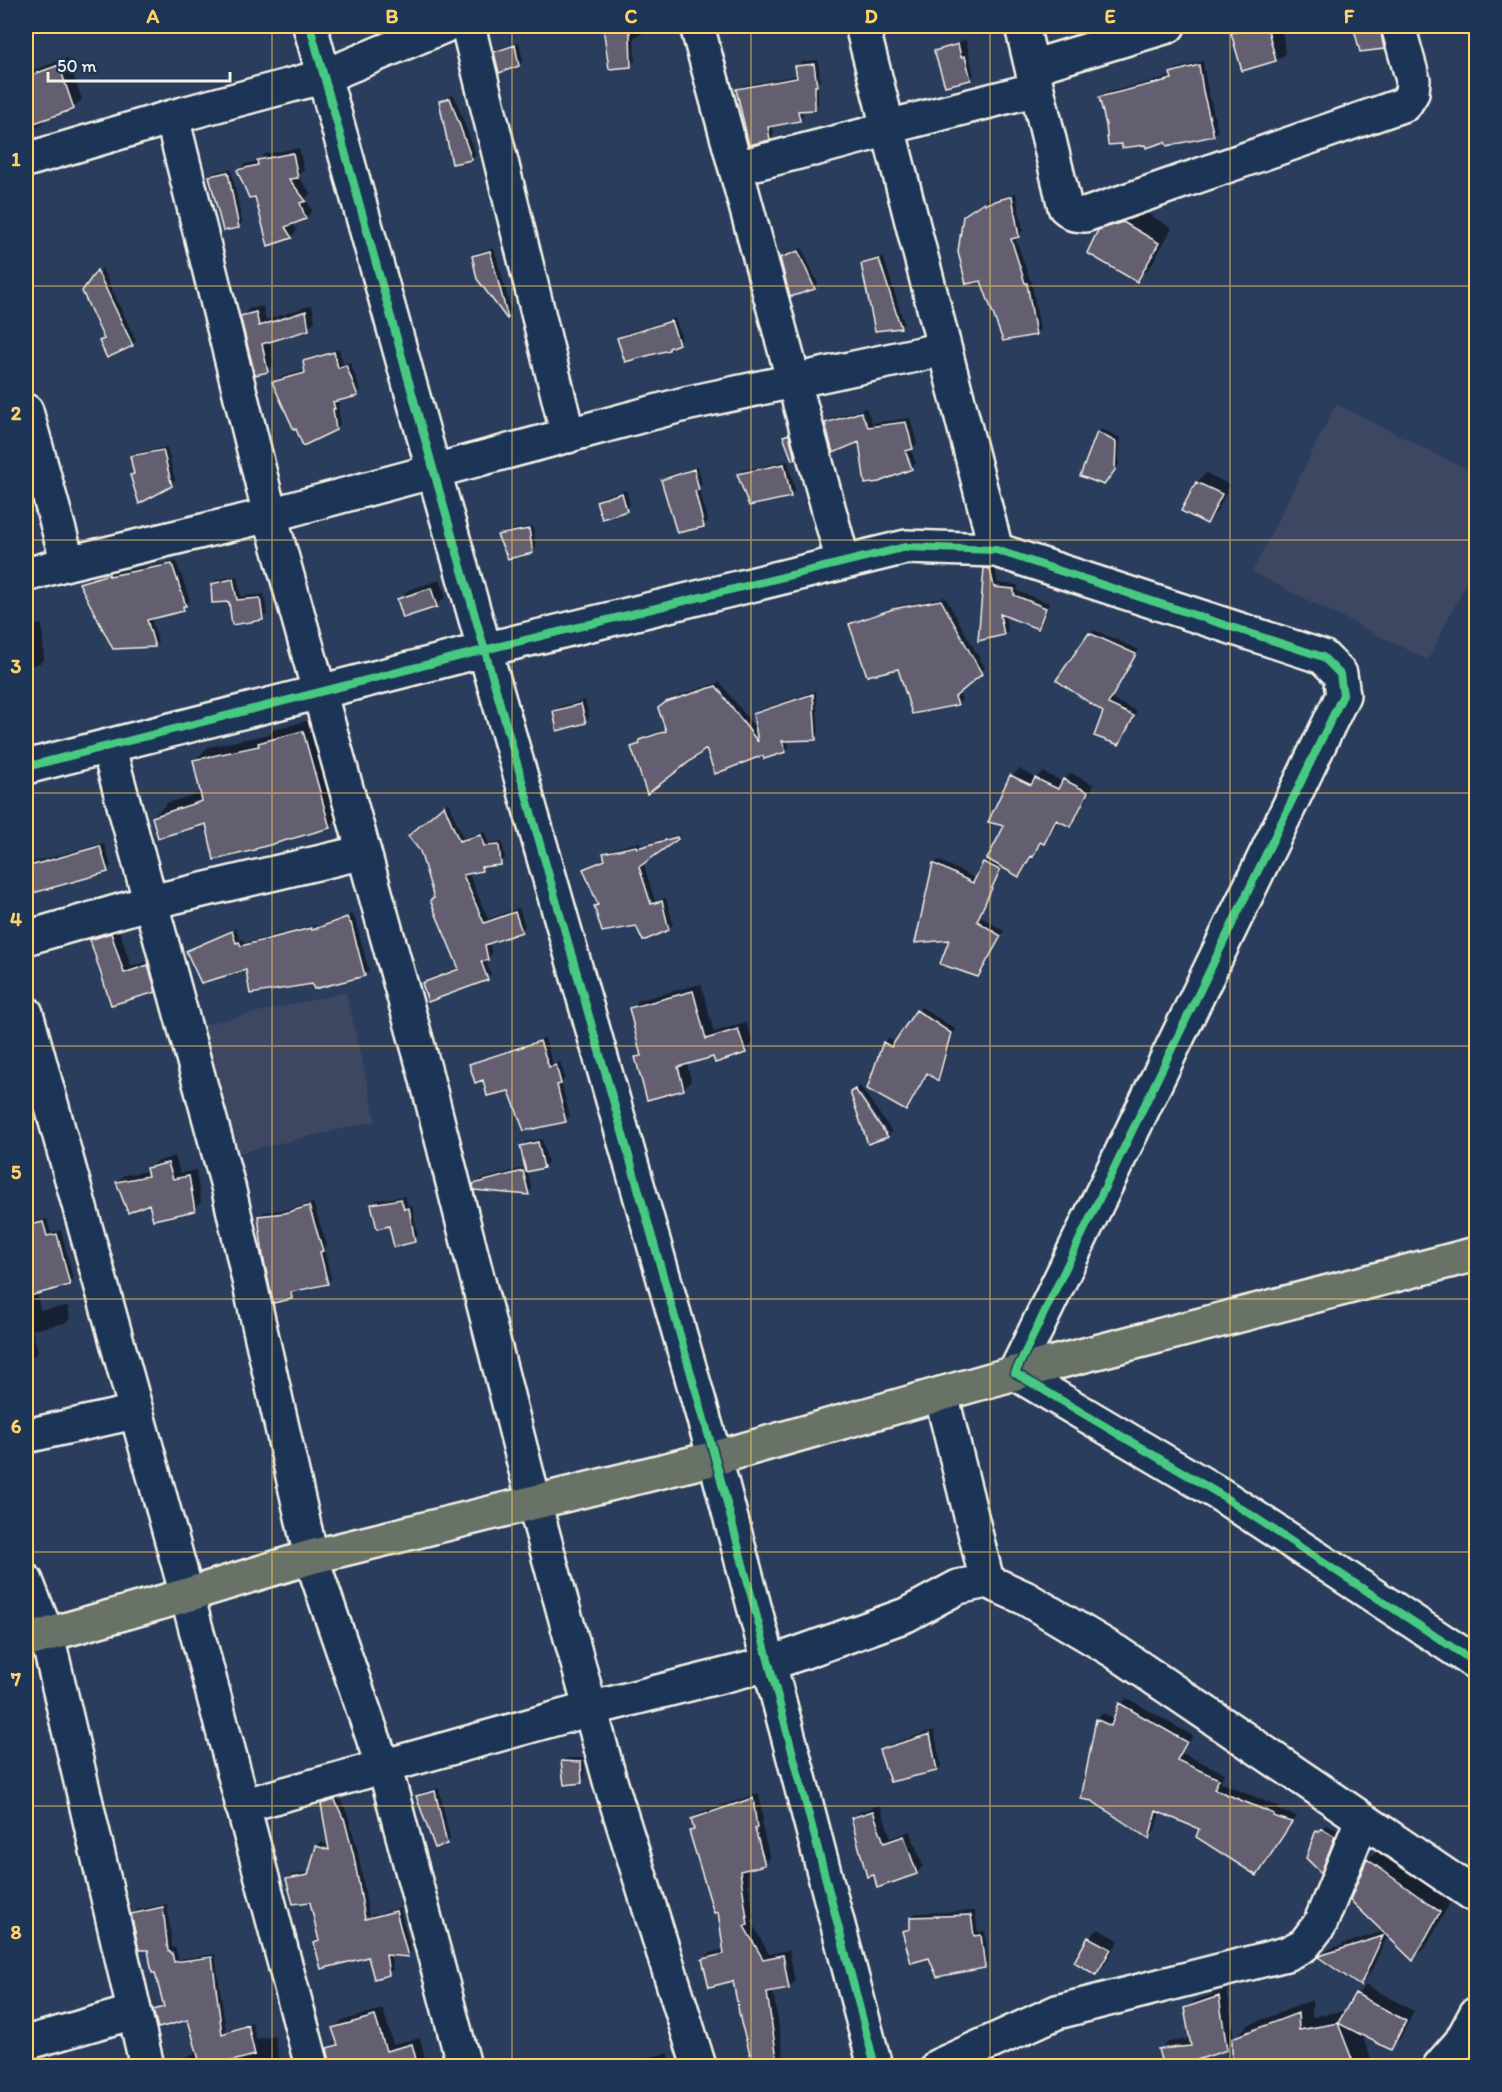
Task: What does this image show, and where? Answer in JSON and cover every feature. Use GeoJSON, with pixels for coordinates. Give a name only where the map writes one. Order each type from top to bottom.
{"type":"FeatureCollection","features":[{"type":"Feature","properties":{"kind":"main road"},"geometry":{"type":"LineString","coordinates":[[36,1638],[311,1557],[715,1458],[1014,1373],[1476,1254]]}},
{"type":"Feature","properties":{"kind":"street"},"geometry":{"type":"LineString","coordinates":[[310,26],[484,650],[715,1458],[876,2067]]}},
{"type":"Feature","properties":{"kind":"street"},"geometry":{"type":"LineString","coordinates":[[26,160],[172,117],[325,76],[444,26]]}},
{"type":"Feature","properties":{"kind":"street"},"geometry":{"type":"LineString","coordinates":[[468,26],[568,436]]}},
{"type":"Feature","properties":{"kind":"street"},"geometry":{"type":"LineString","coordinates":[[698,26],[843,562]]}},
{"type":"Feature","properties":{"kind":"street"},"geometry":{"type":"LineString","coordinates":[[862,26],[996,550]]}},
{"type":"Feature","properties":{"kind":"street"},"geometry":{"type":"LineString","coordinates":[[1022,26],[1065,207],[1074,214],[1085,215],[1405,104],[1413,93],[1413,80],[1398,26]]}},
{"type":"Feature","properties":{"kind":"street"},"geometry":{"type":"LineString","coordinates":[[888,127],[1035,78],[1168,26]]}},
{"type":"Feature","properties":{"kind":"street"},"geometry":{"type":"LineString","coordinates":[[172,117],[270,515],[425,1072],[534,1502],[614,1792],[699,2067]]}},
{"type":"Feature","properties":{"kind":"street"},"geometry":{"type":"LineString","coordinates":[[736,168],[885,130],[814,148]]}},
{"type":"Feature","properties":{"kind":"street"},"geometry":{"type":"LineString","coordinates":[[26,575],[270,515],[685,404],[944,349]]}},
{"type":"Feature","properties":{"kind":"street"},"geometry":{"type":"LineString","coordinates":[[26,417],[68,563]]}},
{"type":"Feature","properties":{"kind":"street"},"geometry":{"type":"LineString","coordinates":[[26,767],[484,650],[906,547],[996,550],[1323,657],[1340,674],[1343,695],[1014,1373],[1221,1496],[1476,1663]]}},
{"type":"Feature","properties":{"kind":"street"},"geometry":{"type":"LineString","coordinates":[[108,746],[228,1186],[311,1557],[390,1787],[464,2067]]}},
{"type":"Feature","properties":{"kind":"street"},"geometry":{"type":"LineString","coordinates":[[26,938],[151,902],[364,852]]}},
{"type":"Feature","properties":{"kind":"street"},"geometry":{"type":"LineString","coordinates":[[26,1013],[187,1595],[312,2067]]}},
{"type":"Feature","properties":{"kind":"street"},"geometry":{"type":"LineString","coordinates":[[941,1394],[987,1581]]}},
{"type":"Feature","properties":{"kind":"street"},"geometry":{"type":"LineString","coordinates":[[26,1436],[135,1412]]}},
{"type":"Feature","properties":{"kind":"street"},"geometry":{"type":"LineString","coordinates":[[26,1581],[36,1638],[147,2067]]}},
{"type":"Feature","properties":{"kind":"street"},"geometry":{"type":"LineString","coordinates":[[242,1806],[591,1709],[769,1664],[906,1615],[958,1587],[987,1581],[1025,1598],[1116,1652],[1476,1896]]}},
{"type":"Feature","properties":{"kind":"street"},"geometry":{"type":"LineString","coordinates":[[938,2067],[1057,2012],[1286,1954],[1304,1945],[1320,1923],[1362,1820]]}},
{"type":"Feature","properties":{"kind":"street"},"geometry":{"type":"LineString","coordinates":[[26,2043],[134,2012]]}},
{"type":"Feature","properties":{"kind":"street"},"geometry":{"type":"LineString","coordinates":[[1440,2067],[1461,2042],[1476,2013]]}},
{"type":"Feature","properties":{"kind":"shaded area"},"geometry":{"type":"Polygon","coordinates":[[[1336,404],[1476,474],[1476,563],[1428,660],[1252,572],[1336,404]]]}},
{"type":"Feature","properties":{"kind":"shaded area"},"geometry":{"type":"Polygon","coordinates":[[[346,992],[376,1121],[229,1155],[198,1026],[346,992]]]}},
{"type":"Feature","properties":{"kind":"building"},"geometry":{"type":"Polygon","coordinates":[[[603,26],[622,26],[630,33],[631,67],[609,69],[603,26]]]}},
{"type":"Feature","properties":{"kind":"building"},"geometry":{"type":"Polygon","coordinates":[[[1267,26],[1276,61],[1242,71],[1231,33],[1267,26]]]}},
{"type":"Feature","properties":{"kind":"building"},"geometry":{"type":"Polygon","coordinates":[[[1380,27],[1384,49],[1360,52],[1354,29],[1380,27]]]}},
{"type":"Feature","properties":{"kind":"building"},"geometry":{"type":"Polygon","coordinates":[[[958,44],[961,57],[965,56],[971,80],[945,86],[934,51],[958,44]]]}},
{"type":"Feature","properties":{"kind":"building"},"geometry":{"type":"Polygon","coordinates":[[[515,45],[519,66],[499,73],[494,52],[515,45]]]}},
{"type":"Feature","properties":{"kind":"building"},"geometry":{"type":"Polygon","coordinates":[[[814,64],[817,86],[815,86],[815,110],[798,111],[800,121],[768,127],[770,140],[749,145],[736,89],[797,78],[795,66],[814,64]]]}},
{"type":"Feature","properties":{"kind":"building"},"geometry":{"type":"Polygon","coordinates":[[[59,65],[74,109],[26,126],[26,77],[59,65]]]}},
{"type":"Feature","properties":{"kind":"building"},"geometry":{"type":"Polygon","coordinates":[[[1199,65],[1214,136],[1167,146],[1165,142],[1146,148],[1145,145],[1122,148],[1122,144],[1108,145],[1099,97],[1172,79],[1170,73],[1199,65]]]}},
{"type":"Feature","properties":{"kind":"building"},"geometry":{"type":"Polygon","coordinates":[[[450,98],[472,160],[452,164],[439,101],[450,98]]]}},
{"type":"Feature","properties":{"kind":"building"},"geometry":{"type":"Polygon","coordinates":[[[293,153],[298,178],[289,179],[306,201],[300,203],[306,219],[285,227],[292,238],[268,246],[255,197],[249,198],[237,170],[258,165],[257,160],[293,153]]]}},
{"type":"Feature","properties":{"kind":"building"},"geometry":{"type":"Polygon","coordinates":[[[228,172],[239,228],[223,231],[209,176],[228,172]]]}},
{"type":"Feature","properties":{"kind":"building"},"geometry":{"type":"Polygon","coordinates":[[[1012,196],[1019,237],[1011,239],[1025,283],[1027,283],[1036,335],[1003,341],[981,281],[966,284],[958,252],[963,216],[984,202],[985,204],[1012,196]]]}},
{"type":"Feature","properties":{"kind":"building"},"geometry":{"type":"Polygon","coordinates":[[[1123,222],[1159,243],[1137,282],[1087,253],[1098,230],[1123,222]]]}},
{"type":"Feature","properties":{"kind":"building"},"geometry":{"type":"Polygon","coordinates":[[[490,251],[507,319],[477,279],[472,256],[490,251]]]}},
{"type":"Feature","properties":{"kind":"building"},"geometry":{"type":"Polygon","coordinates":[[[798,251],[815,289],[790,297],[780,258],[798,251]]]}},
{"type":"Feature","properties":{"kind":"building"},"geometry":{"type":"Polygon","coordinates":[[[879,259],[901,328],[875,331],[861,264],[879,259]]]}},
{"type":"Feature","properties":{"kind":"building"},"geometry":{"type":"Polygon","coordinates":[[[97,270],[133,346],[107,358],[99,341],[104,339],[82,291],[97,270]]]}},
{"type":"Feature","properties":{"kind":"building"},"geometry":{"type":"Polygon","coordinates":[[[306,311],[309,330],[262,344],[268,372],[255,375],[240,316],[256,312],[259,326],[306,311]]]}},
{"type":"Feature","properties":{"kind":"building"},"geometry":{"type":"Polygon","coordinates":[[[671,321],[679,344],[669,350],[625,362],[617,338],[671,321]]]}},
{"type":"Feature","properties":{"kind":"building"},"geometry":{"type":"Polygon","coordinates":[[[334,352],[338,368],[346,365],[358,396],[333,402],[336,430],[303,446],[272,382],[305,373],[303,361],[334,352]]]}},
{"type":"Feature","properties":{"kind":"building"},"geometry":{"type":"Polygon","coordinates":[[[861,412],[868,427],[906,422],[913,449],[905,451],[912,469],[879,482],[865,484],[859,442],[833,453],[825,423],[861,412]]]}},
{"type":"Feature","properties":{"kind":"building"},"geometry":{"type":"Polygon","coordinates":[[[1097,432],[1116,442],[1115,470],[1104,485],[1080,476],[1097,432]]]}},
{"type":"Feature","properties":{"kind":"building"},"geometry":{"type":"Polygon","coordinates":[[[789,434],[795,459],[792,460],[783,436],[789,434]]]}},
{"type":"Feature","properties":{"kind":"building"},"geometry":{"type":"Polygon","coordinates":[[[163,450],[172,486],[139,504],[130,475],[134,474],[130,456],[163,450]]]}},
{"type":"Feature","properties":{"kind":"building"},"geometry":{"type":"Polygon","coordinates":[[[784,464],[791,497],[749,506],[737,474],[784,464]]]}},
{"type":"Feature","properties":{"kind":"building"},"geometry":{"type":"Polygon","coordinates":[[[694,469],[699,490],[695,491],[704,527],[677,533],[661,480],[694,469]]]}},
{"type":"Feature","properties":{"kind":"building"},"geometry":{"type":"Polygon","coordinates":[[[1196,482],[1222,494],[1207,524],[1181,511],[1196,482]]]}},
{"type":"Feature","properties":{"kind":"building"},"geometry":{"type":"Polygon","coordinates":[[[622,493],[627,511],[602,519],[596,501],[622,493]]]}},
{"type":"Feature","properties":{"kind":"building"},"geometry":{"type":"Polygon","coordinates":[[[529,529],[533,553],[508,559],[497,535],[529,529]]]}},
{"type":"Feature","properties":{"kind":"building"},"geometry":{"type":"Polygon","coordinates":[[[172,564],[186,606],[183,606],[184,611],[147,620],[155,647],[113,649],[79,583],[109,574],[109,576],[172,564]]]}},
{"type":"Feature","properties":{"kind":"building"},"geometry":{"type":"Polygon","coordinates":[[[984,568],[990,569],[994,587],[1014,589],[1014,595],[1046,608],[1038,629],[1000,614],[1004,635],[978,641],[984,568]]]}},
{"type":"Feature","properties":{"kind":"building"},"geometry":{"type":"Polygon","coordinates":[[[233,579],[237,600],[260,598],[263,620],[232,625],[229,602],[212,603],[211,584],[233,579]]]}},
{"type":"Feature","properties":{"kind":"building"},"geometry":{"type":"Polygon","coordinates":[[[431,588],[437,607],[403,618],[397,599],[431,588]]]}},
{"type":"Feature","properties":{"kind":"building"},"geometry":{"type":"Polygon","coordinates":[[[941,600],[982,674],[955,697],[958,705],[912,714],[898,669],[867,676],[849,624],[893,609],[941,600]]]}},
{"type":"Feature","properties":{"kind":"building"},"geometry":{"type":"Polygon","coordinates":[[[1089,633],[1136,654],[1108,704],[1134,716],[1119,745],[1094,736],[1103,712],[1056,680],[1089,633]]]}},
{"type":"Feature","properties":{"kind":"building"},"geometry":{"type":"Polygon","coordinates":[[[716,686],[758,742],[753,714],[813,694],[816,740],[782,741],[786,752],[764,759],[761,756],[715,774],[706,749],[647,794],[631,747],[640,744],[639,740],[666,731],[658,708],[666,702],[716,686]]]}},
{"type":"Feature","properties":{"kind":"building"},"geometry":{"type":"Polygon","coordinates":[[[581,704],[586,723],[557,731],[553,711],[581,704]]]}},
{"type":"Feature","properties":{"kind":"building"},"geometry":{"type":"Polygon","coordinates":[[[303,731],[330,828],[214,860],[206,824],[158,838],[152,817],[202,801],[193,760],[259,746],[258,743],[303,731]]]}},
{"type":"Feature","properties":{"kind":"building"},"geometry":{"type":"Polygon","coordinates":[[[1010,775],[1031,785],[1035,778],[1058,789],[1063,779],[1088,792],[1071,827],[1056,820],[1044,844],[1040,842],[1019,877],[987,859],[1004,826],[988,822],[1010,775]]]}},
{"type":"Feature","properties":{"kind":"building"},"geometry":{"type":"Polygon","coordinates":[[[444,805],[459,841],[481,835],[484,846],[499,845],[501,865],[481,867],[482,871],[463,875],[484,923],[515,912],[522,932],[485,945],[488,960],[481,961],[488,980],[428,1002],[422,983],[459,969],[430,900],[434,898],[420,851],[408,836],[444,805]]]}},
{"type":"Feature","properties":{"kind":"building"},"geometry":{"type":"Polygon","coordinates":[[[677,837],[678,839],[639,867],[651,904],[662,901],[669,930],[643,941],[636,926],[602,932],[594,906],[598,905],[583,869],[605,860],[603,853],[636,846],[637,848],[677,837]]]}},
{"type":"Feature","properties":{"kind":"building"},"geometry":{"type":"Polygon","coordinates":[[[100,846],[108,872],[26,895],[26,867],[100,846]]]}},
{"type":"Feature","properties":{"kind":"building"},"geometry":{"type":"Polygon","coordinates":[[[983,862],[1000,870],[977,921],[1001,936],[978,977],[940,964],[949,940],[915,943],[933,863],[973,883],[983,862]]]}},
{"type":"Feature","properties":{"kind":"building"},"geometry":{"type":"Polygon","coordinates":[[[347,917],[351,923],[365,976],[314,989],[312,984],[250,994],[246,970],[201,983],[186,951],[232,931],[236,943],[239,942],[241,946],[311,928],[312,930],[347,917]]]}},
{"type":"Feature","properties":{"kind":"building"},"geometry":{"type":"Polygon","coordinates":[[[111,933],[124,973],[148,965],[156,992],[111,1005],[90,940],[111,933]]]}},
{"type":"Feature","properties":{"kind":"building"},"geometry":{"type":"Polygon","coordinates":[[[693,991],[706,1039],[738,1029],[746,1053],[715,1063],[713,1057],[678,1067],[684,1090],[647,1100],[635,1057],[641,1056],[629,1008],[693,991]]]}},
{"type":"Feature","properties":{"kind":"building"},"geometry":{"type":"Polygon","coordinates":[[[916,1010],[951,1033],[938,1081],[927,1073],[906,1111],[867,1089],[883,1042],[891,1047],[916,1010]]]}},
{"type":"Feature","properties":{"kind":"building"},"geometry":{"type":"Polygon","coordinates":[[[540,1041],[549,1067],[556,1065],[561,1084],[557,1085],[566,1122],[524,1131],[509,1091],[487,1096],[483,1080],[475,1083],[469,1064],[540,1041]]]}},
{"type":"Feature","properties":{"kind":"building"},"geometry":{"type":"Polygon","coordinates":[[[855,1089],[888,1137],[868,1144],[850,1092],[855,1089]]]}},
{"type":"Feature","properties":{"kind":"building"},"geometry":{"type":"Polygon","coordinates":[[[538,1142],[544,1168],[526,1172],[520,1146],[538,1142]]]}},
{"type":"Feature","properties":{"kind":"building"},"geometry":{"type":"Polygon","coordinates":[[[168,1163],[173,1179],[189,1176],[195,1211],[153,1220],[149,1204],[128,1213],[116,1182],[148,1176],[146,1168],[168,1163]]]}},
{"type":"Feature","properties":{"kind":"building"},"geometry":{"type":"Polygon","coordinates":[[[523,1171],[529,1195],[474,1190],[473,1184],[523,1171]]]}},
{"type":"Feature","properties":{"kind":"building"},"geometry":{"type":"Polygon","coordinates":[[[401,1199],[404,1209],[409,1208],[415,1242],[394,1247],[389,1226],[377,1229],[371,1204],[401,1199]]]}},
{"type":"Feature","properties":{"kind":"building"},"geometry":{"type":"Polygon","coordinates":[[[309,1206],[323,1251],[320,1252],[328,1284],[291,1292],[292,1299],[273,1303],[263,1256],[258,1216],[285,1213],[309,1206]]]}},
{"type":"Feature","properties":{"kind":"building"},"geometry":{"type":"Polygon","coordinates":[[[43,1222],[47,1236],[57,1234],[70,1285],[26,1297],[26,1226],[43,1222]]]}},
{"type":"Feature","properties":{"kind":"building"},"geometry":{"type":"Polygon","coordinates":[[[1119,1703],[1187,1742],[1177,1760],[1219,1779],[1214,1789],[1274,1814],[1273,1816],[1292,1822],[1257,1876],[1196,1837],[1199,1829],[1156,1811],[1149,1839],[1092,1801],[1081,1799],[1096,1719],[1111,1726],[1119,1703]]]}},
{"type":"Feature","properties":{"kind":"building"},"geometry":{"type":"Polygon","coordinates":[[[930,1734],[937,1771],[890,1782],[879,1750],[930,1734]]]}},
{"type":"Feature","properties":{"kind":"building"},"geometry":{"type":"Polygon","coordinates":[[[561,1761],[581,1762],[582,1783],[564,1785],[561,1761]]]}},
{"type":"Feature","properties":{"kind":"building"},"geometry":{"type":"Polygon","coordinates":[[[435,1791],[447,1844],[435,1848],[416,1796],[435,1791]]]}},
{"type":"Feature","properties":{"kind":"building"},"geometry":{"type":"Polygon","coordinates":[[[753,1798],[757,1828],[755,1829],[765,1865],[740,1871],[748,1925],[744,1926],[763,1959],[783,1955],[789,1989],[767,1993],[778,2065],[768,2067],[754,2067],[741,2023],[733,1981],[709,1987],[702,1959],[724,1954],[718,1912],[714,1913],[689,1831],[694,1830],[691,1819],[753,1798]]]}},
{"type":"Feature","properties":{"kind":"building"},"geometry":{"type":"Polygon","coordinates":[[[335,1800],[344,1818],[354,1857],[365,1919],[396,1911],[408,1957],[386,1955],[389,1975],[374,1979],[368,1957],[321,1969],[314,1943],[319,1941],[310,1902],[293,1904],[286,1879],[308,1875],[316,1846],[329,1850],[321,1804],[335,1800]]]}},
{"type":"Feature","properties":{"kind":"building"},"geometry":{"type":"Polygon","coordinates":[[[873,1811],[884,1843],[904,1836],[917,1874],[877,1888],[874,1875],[867,1877],[851,1818],[873,1811]]]}},
{"type":"Feature","properties":{"kind":"building"},"geometry":{"type":"Polygon","coordinates":[[[1321,1828],[1335,1836],[1321,1873],[1306,1858],[1316,1830],[1319,1831],[1321,1828]]]}},
{"type":"Feature","properties":{"kind":"building"},"geometry":{"type":"Polygon","coordinates":[[[1367,1859],[1440,1912],[1413,1961],[1350,1900],[1367,1859]]]}},
{"type":"Feature","properties":{"kind":"building"},"geometry":{"type":"Polygon","coordinates":[[[163,1907],[168,1951],[172,1953],[174,1962],[212,1957],[222,2034],[248,2025],[255,2055],[210,2067],[201,2067],[188,2020],[158,2028],[153,2010],[164,2007],[155,1973],[152,1973],[148,1950],[139,1950],[131,1914],[163,1907]]]}},
{"type":"Feature","properties":{"kind":"building"},"geometry":{"type":"Polygon","coordinates":[[[971,1915],[974,1936],[981,1935],[985,1968],[937,1977],[929,1958],[911,1963],[902,1931],[910,1929],[910,1917],[971,1915]]]}},
{"type":"Feature","properties":{"kind":"building"},"geometry":{"type":"Polygon","coordinates":[[[1383,1936],[1360,1986],[1318,1957],[1319,1956],[1383,1936]]]}},
{"type":"Feature","properties":{"kind":"building"},"geometry":{"type":"Polygon","coordinates":[[[1088,1937],[1111,1949],[1096,1975],[1074,1962],[1088,1937]]]}},
{"type":"Feature","properties":{"kind":"building"},"geometry":{"type":"Polygon","coordinates":[[[1355,1993],[1406,2021],[1391,2050],[1338,2023],[1355,1993]]]}},
{"type":"Feature","properties":{"kind":"building"},"geometry":{"type":"Polygon","coordinates":[[[1219,1996],[1227,2050],[1176,2067],[1163,2067],[1158,2049],[1191,2046],[1184,2008],[1219,1996]]]}},
{"type":"Feature","properties":{"kind":"building"},"geometry":{"type":"Polygon","coordinates":[[[1298,2013],[1299,2030],[1338,2023],[1355,2067],[1232,2067],[1232,2038],[1298,2013]]]}},
{"type":"Feature","properties":{"kind":"building"},"geometry":{"type":"Polygon","coordinates":[[[375,2016],[386,2051],[412,2044],[418,2067],[351,2067],[350,2062],[331,2066],[327,2048],[338,2045],[332,2028],[375,2016]]]}},
{"type":"Feature","properties":{"kind":"cycle path"},"geometry":{"type":"LineString","coordinates":[[310,26],[434,472],[715,1458],[875,2066]]}},
{"type":"Feature","properties":{"kind":"cycle path"},"geometry":{"type":"LineString","coordinates":[[26,767],[484,650],[906,547],[996,550],[1323,657],[1340,674],[1343,695],[1015,1373],[1221,1495],[1476,1663]]}}]}
